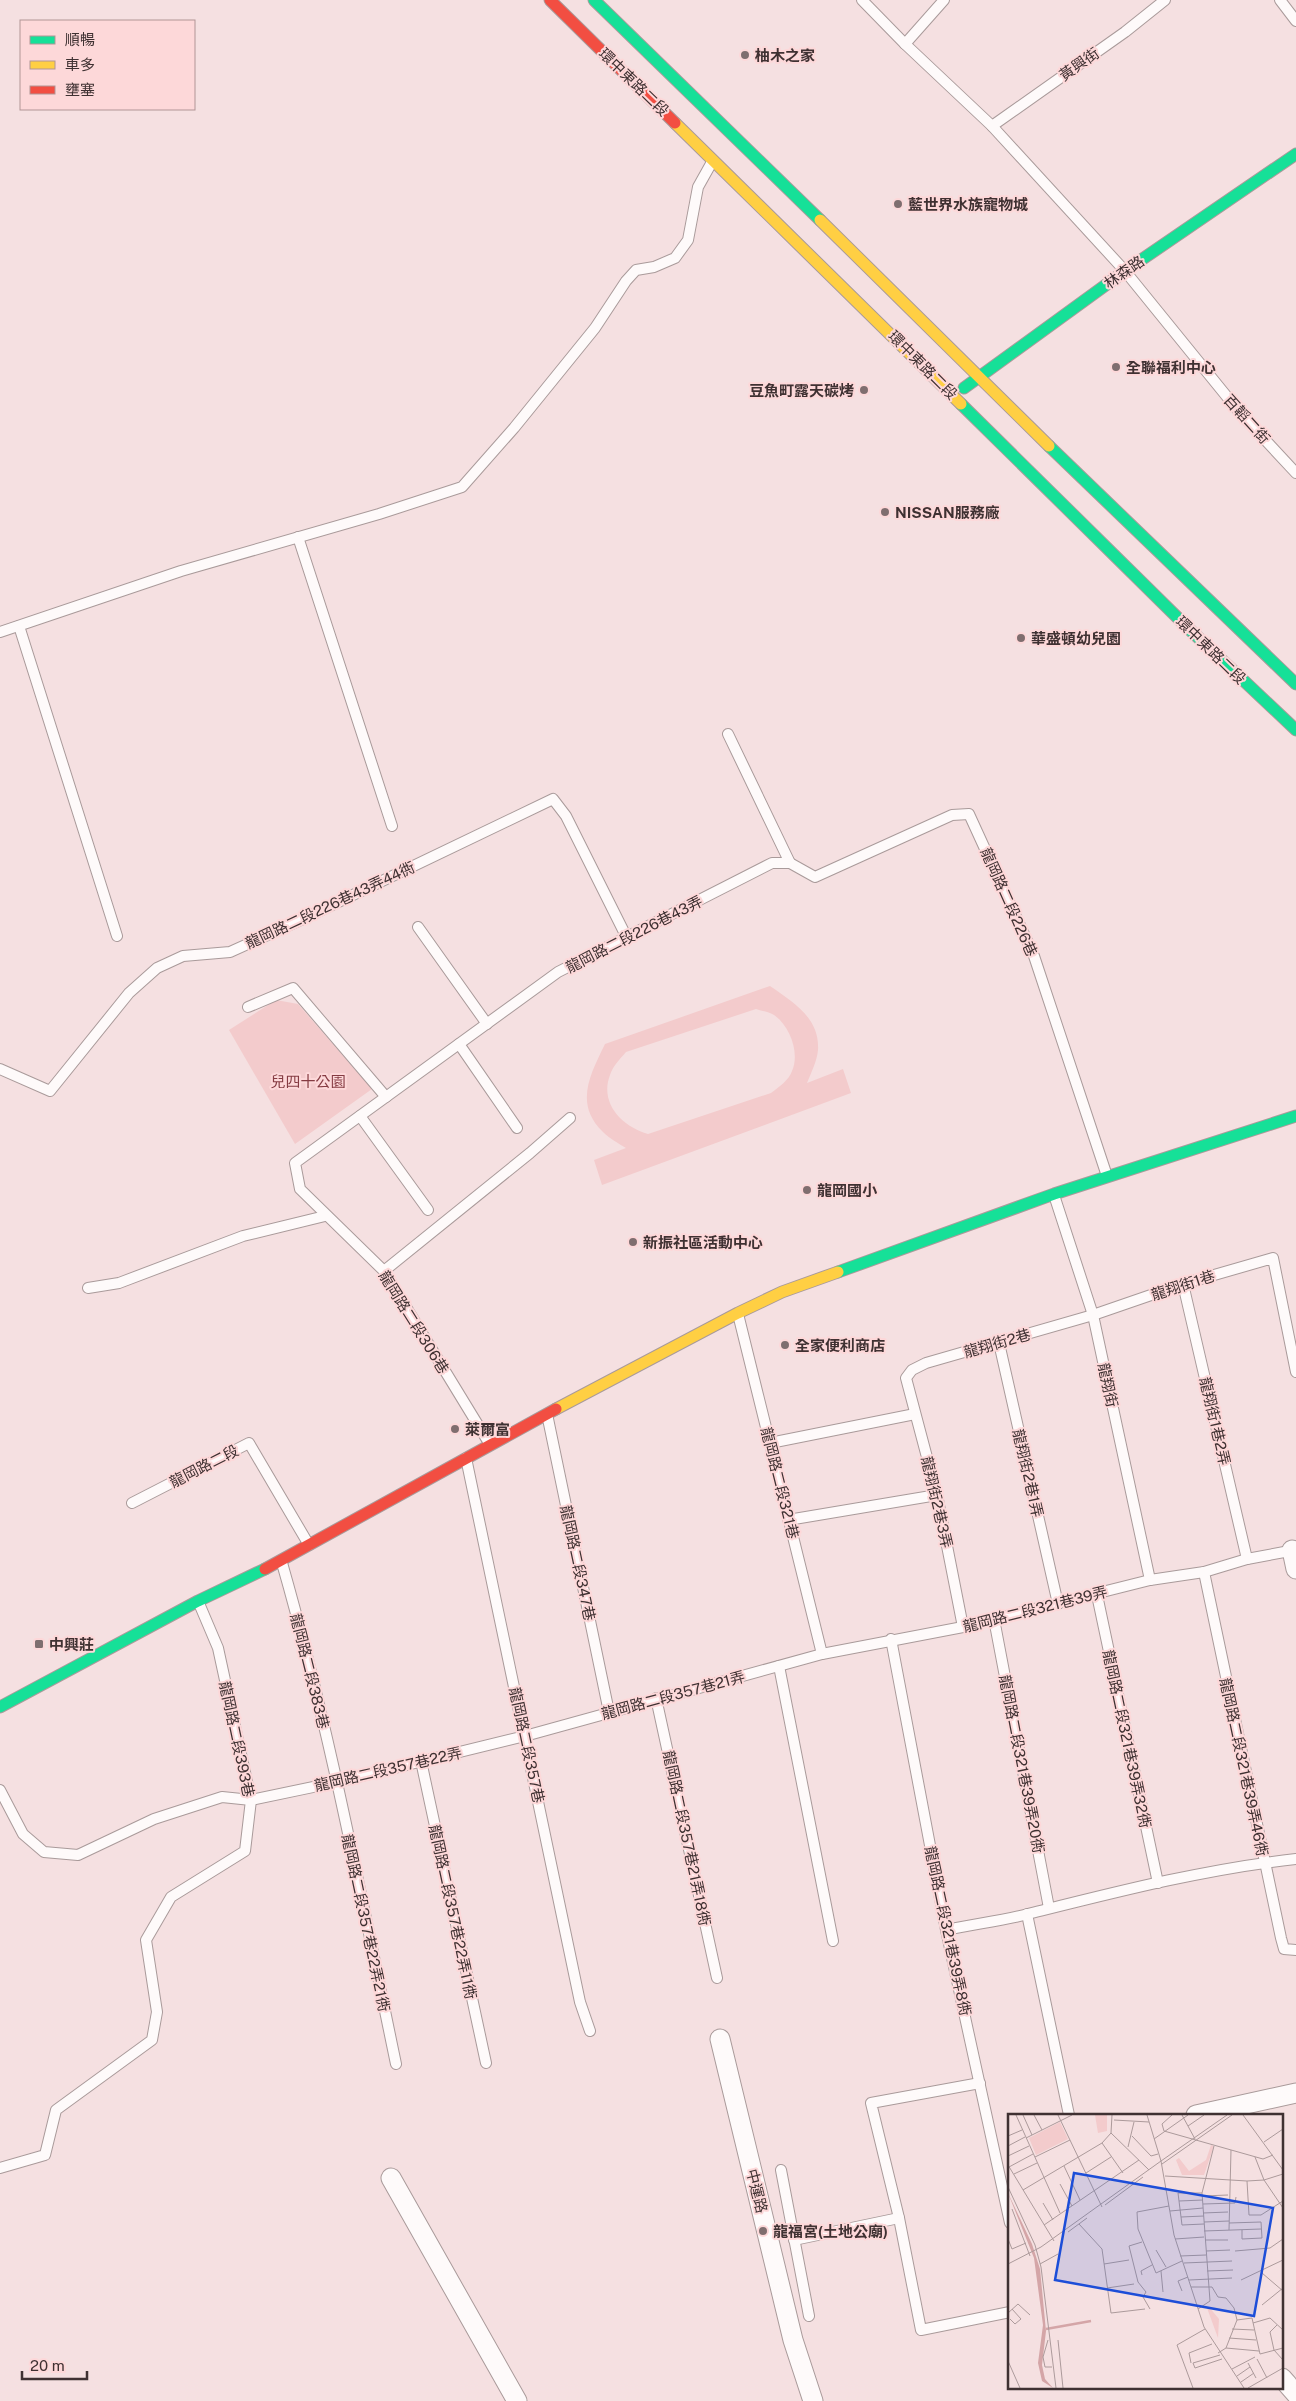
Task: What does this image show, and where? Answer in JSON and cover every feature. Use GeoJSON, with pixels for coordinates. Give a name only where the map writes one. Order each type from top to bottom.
{"type":"FeatureCollection","features":[{"type":"Feature","properties":{"kind":"main road","name":"環中東路二段"},"geometry":{"type":"LineString","coordinates":[[550,0],[954,395],[1187,627],[1296,730]]}},
{"type":"Feature","properties":{"kind":"main road","name":"環中東路二段"},"geometry":{"type":"LineString","coordinates":[[594,0],[747,147],[978,378],[1296,684]]}},
{"type":"Feature","properties":{"kind":"main road","name":"林森路"},"geometry":{"type":"LineString","coordinates":[[954,395],[1125,271],[1296,154]]}},
{"type":"Feature","properties":{"kind":"main road"},"geometry":{"type":"LineString","coordinates":[[0,1707],[198,1601],[310,1546],[490,1443],[738,1313],[782,1292],[1054,1194],[1296,1116]]}},
{"type":"Feature","properties":{"kind":"street"},"geometry":{"type":"LineString","coordinates":[[1294,1550],[1296,1569]]}},
{"type":"Feature","properties":{"kind":"street","name":"中運路"},"geometry":{"type":"LineString","coordinates":[[720,2039],[793,2340],[813,2401]]}},
{"type":"Feature","properties":{"kind":"street"},"geometry":{"type":"LineString","coordinates":[[1201,2114],[1296,2093]]}},
{"type":"Feature","properties":{"kind":"street"},"geometry":{"type":"LineString","coordinates":[[391,2178],[517,2401]]}},
{"type":"Feature","properties":{"kind":"street"},"geometry":{"type":"LineString","coordinates":[[1284,2380],[1296,2394]]}},
{"type":"Feature","properties":{"kind":"lane"},"geometry":{"type":"LineString","coordinates":[[862,0],[905,44],[992,126],[1125,271]]}},
{"type":"Feature","properties":{"kind":"lane"},"geometry":{"type":"LineString","coordinates":[[905,44],[944,0]]}},
{"type":"Feature","properties":{"kind":"lane","name":"黃興街"},"geometry":{"type":"LineString","coordinates":[[992,126],[1125,32],[1165,0]]}},
{"type":"Feature","properties":{"kind":"lane"},"geometry":{"type":"LineString","coordinates":[[1280,0],[1296,21]]}},
{"type":"Feature","properties":{"kind":"lane"},"geometry":{"type":"LineString","coordinates":[[0,632],[181,571],[379,514],[462,487],[514,428],[595,328],[626,281],[636,270],[654,267],[675,258],[688,240],[698,187],[714,159]]}},
{"type":"Feature","properties":{"kind":"lane","name":"百韜二街"},"geometry":{"type":"LineString","coordinates":[[1125,271],[1241,414],[1296,473]]}},
{"type":"Feature","properties":{"kind":"lane"},"geometry":{"type":"LineString","coordinates":[[298,537],[392,826]]}},
{"type":"Feature","properties":{"kind":"lane"},"geometry":{"type":"LineString","coordinates":[[18,626],[117,936]]}},
{"type":"Feature","properties":{"kind":"lane"},"geometry":{"type":"LineString","coordinates":[[728,734],[790,863]]}},
{"type":"Feature","properties":{"kind":"lane","name":"龍岡路二段226巷43弄44衖"},"geometry":{"type":"LineString","coordinates":[[0,1069],[50,1091],[129,993],[157,968],[183,956],[230,952],[553,799],[566,816],[627,938]]}},
{"type":"Feature","properties":{"kind":"lane","name":"龍岡路二段226巷"},"geometry":{"type":"LineString","coordinates":[[790,863],[815,877],[952,815],[970,814],[1034,956],[1108,1177]]}},
{"type":"Feature","properties":{"kind":"lane","name":"龍岡路二段226巷43弄"},"geometry":{"type":"LineString","coordinates":[[296,1162],[558,972],[772,862],[790,863]]}},
{"type":"Feature","properties":{"kind":"lane"},"geometry":{"type":"LineString","coordinates":[[418,927],[487,1024]]}},
{"type":"Feature","properties":{"kind":"lane"},"geometry":{"type":"LineString","coordinates":[[248,1007],[293,988],[386,1097]]}},
{"type":"Feature","properties":{"kind":"lane"},"geometry":{"type":"LineString","coordinates":[[459,1044],[517,1128]]}},
{"type":"Feature","properties":{"kind":"lane"},"geometry":{"type":"LineString","coordinates":[[360,1116],[428,1210]]}},
{"type":"Feature","properties":{"kind":"lane"},"geometry":{"type":"LineString","coordinates":[[384,1271],[530,1153],[570,1118]]}},
{"type":"Feature","properties":{"kind":"lane","name":"龍岡路二段306巷"},"geometry":{"type":"LineString","coordinates":[[296,1162],[300,1189],[325,1216],[384,1271],[490,1443]]}},
{"type":"Feature","properties":{"kind":"lane","name":"龍翔街"},"geometry":{"type":"LineString","coordinates":[[1054,1194],[1093,1315],[1150,1580]]}},
{"type":"Feature","properties":{"kind":"lane"},"geometry":{"type":"LineString","coordinates":[[88,1288],[119,1283],[243,1236],[325,1216]]}},
{"type":"Feature","properties":{"kind":"lane","name":"龍翔街1巷"},"geometry":{"type":"LineString","coordinates":[[1093,1315],[1183,1284],[1273,1258],[1296,1372]]}},
{"type":"Feature","properties":{"kind":"lane","name":"龍翔街1巷2弄"},"geometry":{"type":"LineString","coordinates":[[1183,1284],[1247,1559]]}},
{"type":"Feature","properties":{"kind":"lane","name":"龍岡路二段321巷"},"geometry":{"type":"LineString","coordinates":[[738,1313],[822,1654]]}},
{"type":"Feature","properties":{"kind":"lane","name":"龍翔街2巷"},"geometry":{"type":"LineString","coordinates":[[906,1378],[912,1370],[926,1363],[1093,1315]]}},
{"type":"Feature","properties":{"kind":"lane","name":"龍翔街2巷1弄"},"geometry":{"type":"LineString","coordinates":[[999,1343],[1058,1604]]}},
{"type":"Feature","properties":{"kind":"lane","name":"龍翔街2巷3弄"},"geometry":{"type":"LineString","coordinates":[[906,1378],[937,1495],[964,1627]]}},
{"type":"Feature","properties":{"kind":"lane","name":"龍岡路二段347巷"},"geometry":{"type":"LineString","coordinates":[[547,1414],[609,1712]]}},
{"type":"Feature","properties":{"kind":"lane"},"geometry":{"type":"LineString","coordinates":[[770,1443],[915,1414]]}},
{"type":"Feature","properties":{"kind":"lane","name":"龍岡路二段"},"geometry":{"type":"LineString","coordinates":[[132,1503],[248,1443],[310,1546]]}},
{"type":"Feature","properties":{"kind":"lane","name":"龍岡路二段357巷"},"geometry":{"type":"LineString","coordinates":[[466,1458],[580,2002],[590,2031]]}},
{"type":"Feature","properties":{"kind":"lane"},"geometry":{"type":"LineString","coordinates":[[788,1520],[937,1495]]}},
{"type":"Feature","properties":{"kind":"lane","name":"龍岡路二段321巷39弄"},"geometry":{"type":"LineString","coordinates":[[822,1654],[891,1639],[964,1627],[1150,1580],[1204,1572],[1247,1559],[1294,1550]]}},
{"type":"Feature","properties":{"kind":"lane","name":"龍岡路二段383巷"},"geometry":{"type":"LineString","coordinates":[[281,1561],[302,1632],[337,1782]]}},
{"type":"Feature","properties":{"kind":"lane","name":"龍岡路二段321巷39弄46衖"},"geometry":{"type":"LineString","coordinates":[[1204,1572],[1264,1862],[1284,1949],[1296,1950]]}},
{"type":"Feature","properties":{"kind":"lane","name":"龍岡路二段321巷39弄32衖"},"geometry":{"type":"LineString","coordinates":[[1096,1595],[1158,1882]]}},
{"type":"Feature","properties":{"kind":"lane","name":"龍岡路二段393巷"},"geometry":{"type":"LineString","coordinates":[[0,2168],[45,2154],[56,2110],[152,2040],[157,2012],[146,1940],[171,1897],[246,1851],[251,1800],[218,1648],[198,1601]]}},
{"type":"Feature","properties":{"kind":"lane","name":"龍岡路二段321巷39弄20衖"},"geometry":{"type":"LineString","coordinates":[[994,1619],[1049,1908]]}},
{"type":"Feature","properties":{"kind":"lane","name":"龍岡路二段321巷39弄8衖"},"geometry":{"type":"LineString","coordinates":[[891,1639],[946,1930],[1008,2214]]}},
{"type":"Feature","properties":{"kind":"lane","name":"龍岡路二段357巷21弄"},"geometry":{"type":"LineString","coordinates":[[525,1736],[656,1698],[822,1654]]}},
{"type":"Feature","properties":{"kind":"lane"},"geometry":{"type":"LineString","coordinates":[[779,1666],[833,1940]]}},
{"type":"Feature","properties":{"kind":"lane","name":"龍岡路二段357巷21弄18衖"},"geometry":{"type":"LineString","coordinates":[[656,1698],[717,1978]]}},
{"type":"Feature","properties":{"kind":"lane","name":"龍岡路二段357巷22弄"},"geometry":{"type":"LineString","coordinates":[[0,1790],[23,1834],[44,1852],[78,1855],[154,1820],[222,1798],[251,1800],[337,1782],[525,1736]]}},
{"type":"Feature","properties":{"kind":"lane","name":"龍岡路二段357巷22弄11衖"},"geometry":{"type":"LineString","coordinates":[[421,1761],[486,2063]]}},
{"type":"Feature","properties":{"kind":"lane","name":"龍岡路二段357巷22弄21衖"},"geometry":{"type":"LineString","coordinates":[[337,1782],[396,2064]]}},
{"type":"Feature","properties":{"kind":"lane"},"geometry":{"type":"LineString","coordinates":[[946,1930],[1027,1914],[1158,1882],[1264,1862],[1296,1859]]}},
{"type":"Feature","properties":{"kind":"lane"},"geometry":{"type":"LineString","coordinates":[[1027,1914],[1069,2114]]}},
{"type":"Feature","properties":{"kind":"lane"},"geometry":{"type":"LineString","coordinates":[[980,2083],[870,2103],[899,2218],[921,2330],[1008,2312]]}},
{"type":"Feature","properties":{"kind":"lane"},"geometry":{"type":"LineString","coordinates":[[781,2170],[808,2316]]}},
{"type":"Feature","properties":{"kind":"lane"},"geometry":{"type":"LineString","coordinates":[[794,2240],[899,2218]]}},
{"type":"Feature","properties":{"kind":"green space"},"geometry":{"type":"Polygon","coordinates":[[[770,986],[796,1005],[810,1020],[815,1029],[818,1050],[807,1083],[843,1069],[851,1093],[602,1185],[594,1160],[626,1148],[603,1132],[589,1111],[587,1100],[590,1078],[605,1044],[770,986]],[[756,1009],[626,1052],[613,1069],[607,1086],[611,1105],[616,1113],[630,1126],[648,1134],[771,1093],[791,1074],[795,1056],[794,1048],[789,1033],[780,1020],[772,1014],[756,1009]]]}},
{"type":"Feature","properties":{"kind":"green space","name":"兒四十公園"},"geometry":{"type":"Polygon","coordinates":[[[276,1000],[298,1004],[372,1089],[295,1144],[229,1030],[276,1000]]]}},
{"type":"Feature","properties":{"kind":"traffic: fast"},"geometry":{"type":"LineString","coordinates":[[594,0],[820,220]]}},
{"type":"Feature","properties":{"kind":"traffic: fast"},"geometry":{"type":"LineString","coordinates":[[964,388],[1125,271],[1296,154]]}},
{"type":"Feature","properties":{"kind":"traffic: fast"},"geometry":{"type":"LineString","coordinates":[[961,404],[1187,627],[1296,730]]}},
{"type":"Feature","properties":{"kind":"traffic: fast"},"geometry":{"type":"LineString","coordinates":[[1049,446],[1296,684]]}},
{"type":"Feature","properties":{"kind":"traffic: fast"},"geometry":{"type":"LineString","coordinates":[[838,1272],[1054,1194],[1296,1116]]}},
{"type":"Feature","properties":{"kind":"traffic: fast"},"geometry":{"type":"LineString","coordinates":[[0,1707],[198,1601],[265,1569]]}},
{"type":"Feature","properties":{"kind":"traffic: slow"},"geometry":{"type":"LineString","coordinates":[[675,123],[961,404]]}},
{"type":"Feature","properties":{"kind":"traffic: slow"},"geometry":{"type":"LineString","coordinates":[[820,220],[1049,446]]}},
{"type":"Feature","properties":{"kind":"traffic: slow"},"geometry":{"type":"LineString","coordinates":[[556,1409],[738,1313],[782,1292],[838,1272]]}},
{"type":"Feature","properties":{"kind":"traffic: jam"},"geometry":{"type":"LineString","coordinates":[[550,0],[675,123]]}},
{"type":"Feature","properties":{"kind":"traffic: jam"},"geometry":{"type":"LineString","coordinates":[[265,1569],[556,1409]]}},
{"type":"Feature","properties":{"kind":"place","name":"柚木之家"},"geometry":{"type":"Point","coordinates":[745,55]}},
{"type":"Feature","properties":{"kind":"place","name":"藍世界水族寵物城"},"geometry":{"type":"Point","coordinates":[898,204]}},
{"type":"Feature","properties":{"kind":"place","name":"全聯福利中心"},"geometry":{"type":"Point","coordinates":[1116,367]}},
{"type":"Feature","properties":{"kind":"place","name":"豆魚町露天碳烤"},"geometry":{"type":"Point","coordinates":[864,390]}},
{"type":"Feature","properties":{"kind":"place","name":"NISSAN服務廠"},"geometry":{"type":"Point","coordinates":[885,512]}},
{"type":"Feature","properties":{"kind":"place","name":"華盛頓幼兒園"},"geometry":{"type":"Point","coordinates":[1021,638]}},
{"type":"Feature","properties":{"kind":"place","name":"龍岡國小"},"geometry":{"type":"Point","coordinates":[807,1190]}},
{"type":"Feature","properties":{"kind":"place","name":"新振社區活動中心"},"geometry":{"type":"Point","coordinates":[633,1242]}},
{"type":"Feature","properties":{"kind":"place","name":"全家便利商店"},"geometry":{"type":"Point","coordinates":[785,1345]}},
{"type":"Feature","properties":{"kind":"place","name":"萊爾富"},"geometry":{"type":"Point","coordinates":[455,1429]}},
{"type":"Feature","properties":{"kind":"place","name":"中興莊"},"geometry":{"type":"Point","coordinates":[39,1644]}},
{"type":"Feature","properties":{"kind":"place","name":"龍福宮(土地公廟)"},"geometry":{"type":"Point","coordinates":[763,2231]}}]}
